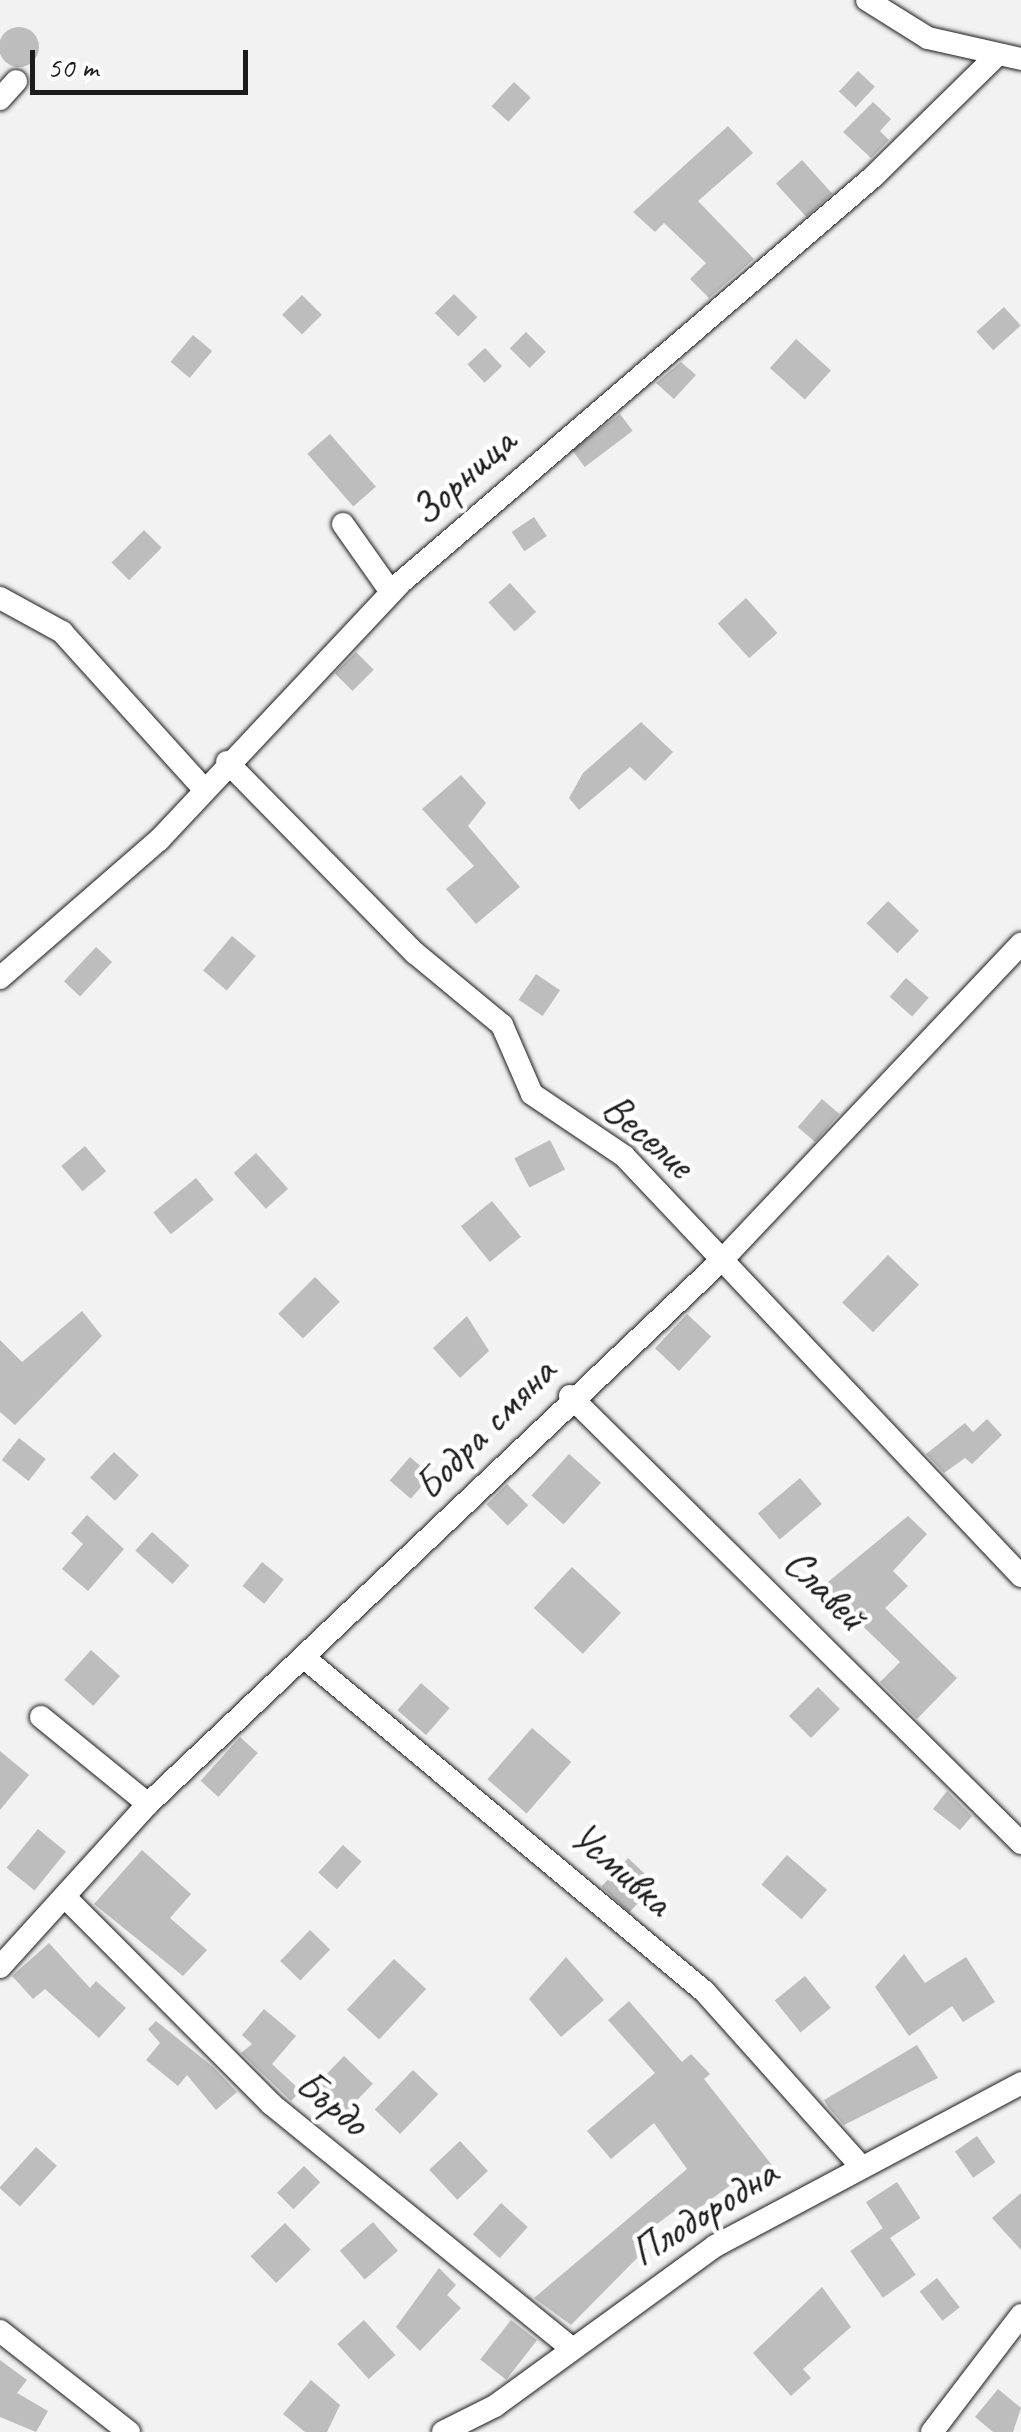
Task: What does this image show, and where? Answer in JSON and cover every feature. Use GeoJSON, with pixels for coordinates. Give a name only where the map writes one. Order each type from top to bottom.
{"type":"FeatureCollection","features":[{"type":"Feature","properties":{"kind":"street"},"geometry":{"type":"LineString","coordinates":[[868,0],[928,38],[1021,59]]}},
{"type":"Feature","properties":{"kind":"street","name":"Зорница"},"geometry":{"type":"LineString","coordinates":[[0,978],[159,840],[227,762],[391,592],[874,176],[997,55]]}},
{"type":"Feature","properties":{"kind":"street"},"geometry":{"type":"LineString","coordinates":[[0,99],[16,81]]}},
{"type":"Feature","properties":{"kind":"street"},"geometry":{"type":"LineString","coordinates":[[342,524],[391,592]]}},
{"type":"Feature","properties":{"kind":"street"},"geometry":{"type":"LineString","coordinates":[[0,598],[62,632],[204,788]]}},
{"type":"Feature","properties":{"kind":"street","name":"Веселие"},"geometry":{"type":"LineString","coordinates":[[227,762],[415,953],[502,1025],[532,1094],[624,1156],[1021,1576]]}},
{"type":"Feature","properties":{"kind":"street","name":"Бодра смяна"},"geometry":{"type":"LineString","coordinates":[[0,1967],[148,1804],[307,1660],[570,1396],[723,1259],[1021,944]]}},
{"type":"Feature","properties":{"kind":"street","name":"Славей"},"geometry":{"type":"LineString","coordinates":[[570,1396],[1021,1843]]}},
{"type":"Feature","properties":{"kind":"street","name":"Усмивка"},"geometry":{"type":"LineString","coordinates":[[307,1660],[705,1992],[858,2162]]}},
{"type":"Feature","properties":{"kind":"street"},"geometry":{"type":"LineString","coordinates":[[41,1716],[148,1804]]}},
{"type":"Feature","properties":{"kind":"street","name":"Бърдо"},"geometry":{"type":"LineString","coordinates":[[66,1898],[271,2104],[570,2346]]}},
{"type":"Feature","properties":{"kind":"street","name":"Плодородна"},"geometry":{"type":"LineString","coordinates":[[442,2432],[495,2406],[570,2346],[858,2162],[1021,2083]]}},
{"type":"Feature","properties":{"kind":"street"},"geometry":{"type":"LineString","coordinates":[[936,2430],[1021,2315]]}},
{"type":"Feature","properties":{"kind":"street"},"geometry":{"type":"LineString","coordinates":[[0,2331],[129,2432]]}},
{"type":"Feature","properties":{"kind":"building"},"geometry":{"type":"Polygon","coordinates":[[[19,27],[33,33],[39,47],[33,61],[19,67],[5,61],[-1,47],[5,33],[19,27]]]}},
{"type":"Feature","properties":{"kind":"building"},"geometry":{"type":"Polygon","coordinates":[[[858,71],[875,87],[856,107],[839,91],[858,71]]]}},
{"type":"Feature","properties":{"kind":"building"},"geometry":{"type":"Polygon","coordinates":[[[514,82],[531,98],[508,122],[491,106],[514,82]]]}},
{"type":"Feature","properties":{"kind":"building"},"geometry":{"type":"Polygon","coordinates":[[[873,102],[891,119],[880,131],[889,140],[871,158],[843,132],[873,102]]]}},
{"type":"Feature","properties":{"kind":"building"},"geometry":{"type":"Polygon","coordinates":[[[728,126],[753,153],[698,201],[754,259],[709,298],[690,279],[706,263],[664,223],[655,232],[633,212],[728,126]]]}},
{"type":"Feature","properties":{"kind":"building"},"geometry":{"type":"Polygon","coordinates":[[[802,160],[832,193],[806,217],[776,183],[802,160]]]}},
{"type":"Feature","properties":{"kind":"building"},"geometry":{"type":"Polygon","coordinates":[[[454,294],[477,317],[458,336],[435,313],[454,294]]]}},
{"type":"Feature","properties":{"kind":"building"},"geometry":{"type":"Polygon","coordinates":[[[302,295],[322,315],[302,335],[282,315],[302,295]]]}},
{"type":"Feature","properties":{"kind":"building"},"geometry":{"type":"Polygon","coordinates":[[[1004,307],[1021,326],[993,350],[977,332],[1004,307]]]}},
{"type":"Feature","properties":{"kind":"building"},"geometry":{"type":"Polygon","coordinates":[[[526,332],[546,352],[530,368],[510,348],[526,332]]]}},
{"type":"Feature","properties":{"kind":"building"},"geometry":{"type":"Polygon","coordinates":[[[193,335],[212,351],[190,378],[171,362],[193,335]]]}},
{"type":"Feature","properties":{"kind":"building"},"geometry":{"type":"Polygon","coordinates":[[[796,339],[831,370],[805,399],[770,368],[796,339]]]}},
{"type":"Feature","properties":{"kind":"building"},"geometry":{"type":"Polygon","coordinates":[[[485,348],[502,366],[484,383],[467,364],[485,348]]]}},
{"type":"Feature","properties":{"kind":"building"},"geometry":{"type":"Polygon","coordinates":[[[681,362],[696,375],[674,399],[656,383],[681,362]]]}},
{"type":"Feature","properties":{"kind":"building"},"geometry":{"type":"Polygon","coordinates":[[[620,414],[633,431],[585,467],[572,450],[620,414]]]}},
{"type":"Feature","properties":{"kind":"building"},"geometry":{"type":"Polygon","coordinates":[[[330,434],[376,487],[353,507],[307,454],[330,434]]]}},
{"type":"Feature","properties":{"kind":"building"},"geometry":{"type":"Polygon","coordinates":[[[534,517],[547,536],[524,551],[512,532],[534,517]]]}},
{"type":"Feature","properties":{"kind":"building"},"geometry":{"type":"Polygon","coordinates":[[[144,530],[162,548],[129,580],[111,563],[144,530]]]}},
{"type":"Feature","properties":{"kind":"building"},"geometry":{"type":"Polygon","coordinates":[[[510,583],[536,612],[515,631],[488,602],[510,583]]]}},
{"type":"Feature","properties":{"kind":"building"},"geometry":{"type":"Polygon","coordinates":[[[746,598],[777,633],[749,658],[718,623],[746,598]]]}},
{"type":"Feature","properties":{"kind":"building"},"geometry":{"type":"Polygon","coordinates":[[[356,652],[374,670],[352,691],[335,673],[356,652]]]}},
{"type":"Feature","properties":{"kind":"building"},"geometry":{"type":"Polygon","coordinates":[[[641,722],[673,752],[645,781],[630,767],[579,810],[569,798],[583,773],[641,722]]]}},
{"type":"Feature","properties":{"kind":"building"},"geometry":{"type":"Polygon","coordinates":[[[461,775],[486,803],[468,826],[520,887],[476,924],[446,889],[474,866],[422,809],[461,775]]]}},
{"type":"Feature","properties":{"kind":"building"},"geometry":{"type":"Polygon","coordinates":[[[888,901],[919,931],[897,953],[866,923],[888,901]]]}},
{"type":"Feature","properties":{"kind":"building"},"geometry":{"type":"Polygon","coordinates":[[[232,936],[256,956],[227,990],[203,970],[232,936]]]}},
{"type":"Feature","properties":{"kind":"building"},"geometry":{"type":"Polygon","coordinates":[[[96,947],[112,962],[80,996],[64,981],[96,947]]]}},
{"type":"Feature","properties":{"kind":"building"},"geometry":{"type":"Polygon","coordinates":[[[536,974],[560,990],[543,1016],[519,1000],[536,974]]]}},
{"type":"Feature","properties":{"kind":"building"},"geometry":{"type":"Polygon","coordinates":[[[906,978],[929,998],[912,1017],[890,997],[906,978]]]}},
{"type":"Feature","properties":{"kind":"building"},"geometry":{"type":"Polygon","coordinates":[[[822,1099],[839,1114],[815,1142],[798,1127],[822,1099]]]}},
{"type":"Feature","properties":{"kind":"building"},"geometry":{"type":"Polygon","coordinates":[[[550,1140],[565,1169],[529,1188],[514,1158],[550,1140]]]}},
{"type":"Feature","properties":{"kind":"building"},"geometry":{"type":"Polygon","coordinates":[[[85,1146],[106,1171],[82,1191],[61,1166],[85,1146]]]}},
{"type":"Feature","properties":{"kind":"building"},"geometry":{"type":"Polygon","coordinates":[[[256,1153],[288,1189],[266,1209],[234,1173],[256,1153]]]}},
{"type":"Feature","properties":{"kind":"building"},"geometry":{"type":"Polygon","coordinates":[[[196,1178],[214,1200],[171,1234],[153,1213],[196,1178]]]}},
{"type":"Feature","properties":{"kind":"building"},"geometry":{"type":"Polygon","coordinates":[[[492,1201],[521,1237],[490,1262],[461,1226],[492,1201]]]}},
{"type":"Feature","properties":{"kind":"building"},"geometry":{"type":"Polygon","coordinates":[[[888,1255],[919,1285],[873,1332],[842,1302],[888,1255]]]}},
{"type":"Feature","properties":{"kind":"building"},"geometry":{"type":"Polygon","coordinates":[[[315,1277],[340,1302],[303,1339],[278,1314],[315,1277]]]}},
{"type":"Feature","properties":{"kind":"building"},"geometry":{"type":"Polygon","coordinates":[[[82,1311],[102,1336],[15,1425],[0,1412],[0,1340],[22,1362],[82,1311]]]}},
{"type":"Feature","properties":{"kind":"building"},"geometry":{"type":"Polygon","coordinates":[[[687,1314],[711,1337],[679,1371],[655,1348],[687,1314]]]}},
{"type":"Feature","properties":{"kind":"building"},"geometry":{"type":"Polygon","coordinates":[[[467,1316],[489,1351],[460,1378],[433,1348],[467,1316]]]}},
{"type":"Feature","properties":{"kind":"building"},"geometry":{"type":"Polygon","coordinates":[[[987,1419],[1002,1435],[972,1464],[965,1458],[944,1473],[926,1454],[965,1423],[973,1432],[987,1419]]]}},
{"type":"Feature","properties":{"kind":"building"},"geometry":{"type":"Polygon","coordinates":[[[19,1438],[46,1459],[29,1481],[2,1460],[19,1438]]]}},
{"type":"Feature","properties":{"kind":"building"},"geometry":{"type":"Polygon","coordinates":[[[114,1452],[139,1475],[115,1501],[90,1478],[114,1452]]]}},
{"type":"Feature","properties":{"kind":"building"},"geometry":{"type":"Polygon","coordinates":[[[569,1454],[601,1483],[563,1524],[532,1496],[569,1454]]]}},
{"type":"Feature","properties":{"kind":"building"},"geometry":{"type":"Polygon","coordinates":[[[410,1457],[431,1475],[411,1499],[390,1480],[410,1457]]]}},
{"type":"Feature","properties":{"kind":"building"},"geometry":{"type":"Polygon","coordinates":[[[800,1478],[822,1504],[780,1539],[758,1513],[800,1478]]]}},
{"type":"Feature","properties":{"kind":"building"},"geometry":{"type":"Polygon","coordinates":[[[507,1484],[528,1505],[508,1526],[486,1505],[507,1484]]]}},
{"type":"Feature","properties":{"kind":"building"},"geometry":{"type":"Polygon","coordinates":[[[87,1515],[124,1549],[88,1591],[62,1569],[83,1544],[71,1533],[87,1515]]]}},
{"type":"Feature","properties":{"kind":"building"},"geometry":{"type":"Polygon","coordinates":[[[908,1516],[927,1534],[893,1571],[908,1586],[885,1608],[957,1678],[917,1719],[880,1682],[900,1662],[822,1587],[908,1516]]]}},
{"type":"Feature","properties":{"kind":"building"},"geometry":{"type":"Polygon","coordinates":[[[152,1532],[189,1565],[172,1584],[135,1551],[152,1532]]]}},
{"type":"Feature","properties":{"kind":"building"},"geometry":{"type":"Polygon","coordinates":[[[262,1562],[284,1580],[264,1604],[242,1586],[262,1562]]]}},
{"type":"Feature","properties":{"kind":"building"},"geometry":{"type":"Polygon","coordinates":[[[572,1567],[621,1613],[583,1654],[534,1608],[572,1567]]]}},
{"type":"Feature","properties":{"kind":"building"},"geometry":{"type":"Polygon","coordinates":[[[91,1650],[120,1676],[93,1706],[64,1680],[91,1650]]]}},
{"type":"Feature","properties":{"kind":"building"},"geometry":{"type":"Polygon","coordinates":[[[421,1683],[450,1708],[426,1735],[397,1710],[421,1683]]]}},
{"type":"Feature","properties":{"kind":"building"},"geometry":{"type":"Polygon","coordinates":[[[818,1687],[840,1709],[811,1738],[789,1716],[818,1687]]]}},
{"type":"Feature","properties":{"kind":"building"},"geometry":{"type":"Polygon","coordinates":[[[532,1728],[571,1762],[527,1813],[487,1779],[532,1728]]]}},
{"type":"Feature","properties":{"kind":"building"},"geometry":{"type":"Polygon","coordinates":[[[240,1737],[258,1753],[218,1797],[201,1781],[240,1737]]]}},
{"type":"Feature","properties":{"kind":"building"},"geometry":{"type":"Polygon","coordinates":[[[0,1751],[29,1775],[0,1810],[0,1751]]]}},
{"type":"Feature","properties":{"kind":"building"},"geometry":{"type":"Polygon","coordinates":[[[947,1791],[972,1816],[960,1830],[933,1809],[947,1791]]]}},
{"type":"Feature","properties":{"kind":"building"},"geometry":{"type":"Polygon","coordinates":[[[38,1829],[66,1852],[35,1891],[7,1868],[38,1829]]]}},
{"type":"Feature","properties":{"kind":"building"},"geometry":{"type":"Polygon","coordinates":[[[343,1845],[362,1862],[337,1889],[318,1872],[343,1845]]]}},
{"type":"Feature","properties":{"kind":"building"},"geometry":{"type":"Polygon","coordinates":[[[142,1850],[191,1894],[170,1918],[207,1950],[183,1976],[94,1904],[142,1850]]]}},
{"type":"Feature","properties":{"kind":"building"},"geometry":{"type":"Polygon","coordinates":[[[787,1855],[827,1890],[801,1919],[761,1884],[787,1855]]]}},
{"type":"Feature","properties":{"kind":"building"},"geometry":{"type":"Polygon","coordinates":[[[628,1858],[656,1884],[629,1912],[601,1887],[628,1858]]]}},
{"type":"Feature","properties":{"kind":"building"},"geometry":{"type":"Polygon","coordinates":[[[310,1930],[330,1949],[300,1980],[280,1961],[310,1930]]]}},
{"type":"Feature","properties":{"kind":"building"},"geometry":{"type":"Polygon","coordinates":[[[49,1943],[90,1988],[96,1981],[126,2008],[99,2038],[45,1989],[33,1999],[12,1976],[49,1943]]]}},
{"type":"Feature","properties":{"kind":"building"},"geometry":{"type":"Polygon","coordinates":[[[904,1954],[925,1983],[966,1957],[995,2002],[963,2022],[952,2006],[909,2036],[875,1987],[904,1954]]]}},
{"type":"Feature","properties":{"kind":"building"},"geometry":{"type":"Polygon","coordinates":[[[566,1957],[604,2000],[561,2037],[529,1999],[566,1957]]]}},
{"type":"Feature","properties":{"kind":"building"},"geometry":{"type":"Polygon","coordinates":[[[394,1959],[426,1989],[379,2039],[347,2009],[394,1959]]]}},
{"type":"Feature","properties":{"kind":"building"},"geometry":{"type":"Polygon","coordinates":[[[805,1976],[831,2008],[800,2032],[775,2001],[805,1976]]]}},
{"type":"Feature","properties":{"kind":"building"},"geometry":{"type":"Polygon","coordinates":[[[629,2001],[682,2062],[691,2054],[710,2074],[704,2079],[775,2169],[738,2193],[732,2184],[687,2217],[680,2207],[638,2238],[646,2249],[571,2325],[534,2298],[687,2169],[654,2123],[611,2159],[587,2131],[655,2073],[608,2020],[629,2001]]]}},
{"type":"Feature","properties":{"kind":"building"},"geometry":{"type":"Polygon","coordinates":[[[264,2009],[296,2036],[272,2064],[301,2091],[291,2101],[241,2053],[252,2044],[242,2035],[264,2009]]]}},
{"type":"Feature","properties":{"kind":"building"},"geometry":{"type":"Polygon","coordinates":[[[156,2021],[237,2092],[216,2110],[187,2075],[178,2086],[146,2060],[160,2043],[148,2029],[156,2021]]]}},
{"type":"Feature","properties":{"kind":"building"},"geometry":{"type":"Polygon","coordinates":[[[917,2045],[938,2078],[844,2125],[828,2107],[824,2100],[917,2045]]]}},
{"type":"Feature","properties":{"kind":"building"},"geometry":{"type":"Polygon","coordinates":[[[344,2056],[373,2084],[341,2117],[312,2089],[344,2056]]]}},
{"type":"Feature","properties":{"kind":"building"},"geometry":{"type":"Polygon","coordinates":[[[413,2070],[438,2094],[400,2134],[375,2110],[413,2070]]]}},
{"type":"Feature","properties":{"kind":"building"},"geometry":{"type":"Polygon","coordinates":[[[977,2136],[995,2162],[973,2178],[955,2151],[977,2136]]]}},
{"type":"Feature","properties":{"kind":"building"},"geometry":{"type":"Polygon","coordinates":[[[460,2141],[488,2171],[457,2200],[429,2170],[460,2141]]]}},
{"type":"Feature","properties":{"kind":"building"},"geometry":{"type":"Polygon","coordinates":[[[36,2147],[57,2166],[20,2207],[0,2187],[36,2147]]]}},
{"type":"Feature","properties":{"kind":"building"},"geometry":{"type":"Polygon","coordinates":[[[304,2166],[320,2182],[293,2209],[277,2193],[304,2166]]]}},
{"type":"Feature","properties":{"kind":"building"},"geometry":{"type":"Polygon","coordinates":[[[897,2182],[920,2218],[889,2238],[866,2202],[897,2182]]]}},
{"type":"Feature","properties":{"kind":"building"},"geometry":{"type":"Polygon","coordinates":[[[1021,2193],[1021,2250],[992,2218],[1021,2193]]]}},
{"type":"Feature","properties":{"kind":"building"},"geometry":{"type":"Polygon","coordinates":[[[501,2203],[528,2227],[500,2258],[473,2234],[501,2203]]]}},
{"type":"Feature","properties":{"kind":"building"},"geometry":{"type":"Polygon","coordinates":[[[373,2222],[398,2251],[365,2280],[340,2251],[373,2222]]]}},
{"type":"Feature","properties":{"kind":"building"},"geometry":{"type":"Polygon","coordinates":[[[285,2223],[311,2250],[276,2283],[250,2256],[285,2223]]]}},
{"type":"Feature","properties":{"kind":"building"},"geometry":{"type":"Polygon","coordinates":[[[883,2228],[916,2275],[883,2298],[850,2251],[883,2228]]]}},
{"type":"Feature","properties":{"kind":"building"},"geometry":{"type":"Polygon","coordinates":[[[439,2268],[456,2285],[447,2295],[461,2308],[420,2351],[396,2327],[439,2268]]]}},
{"type":"Feature","properties":{"kind":"building"},"geometry":{"type":"Polygon","coordinates":[[[937,2278],[960,2307],[942,2321],[920,2292],[937,2278]]]}},
{"type":"Feature","properties":{"kind":"building"},"geometry":{"type":"Polygon","coordinates":[[[822,2287],[851,2327],[803,2369],[811,2378],[791,2396],[753,2353],[822,2287]]]}},
{"type":"Feature","properties":{"kind":"building"},"geometry":{"type":"Polygon","coordinates":[[[364,2320],[395,2355],[369,2379],[337,2344],[364,2320]]]}},
{"type":"Feature","properties":{"kind":"building"},"geometry":{"type":"Polygon","coordinates":[[[511,2320],[537,2340],[506,2380],[480,2359],[511,2320]]]}},
{"type":"Feature","properties":{"kind":"building"},"geometry":{"type":"Polygon","coordinates":[[[0,2360],[27,2380],[17,2393],[48,2411],[36,2432],[0,2417],[0,2360]]]}},
{"type":"Feature","properties":{"kind":"building"},"geometry":{"type":"Polygon","coordinates":[[[311,2380],[340,2405],[327,2432],[305,2432],[283,2414],[311,2380]]]}},
{"type":"Feature","properties":{"kind":"building"},"geometry":{"type":"Polygon","coordinates":[[[998,2389],[1021,2408],[1013,2432],[993,2432],[975,2417],[998,2389]]]}}]}
